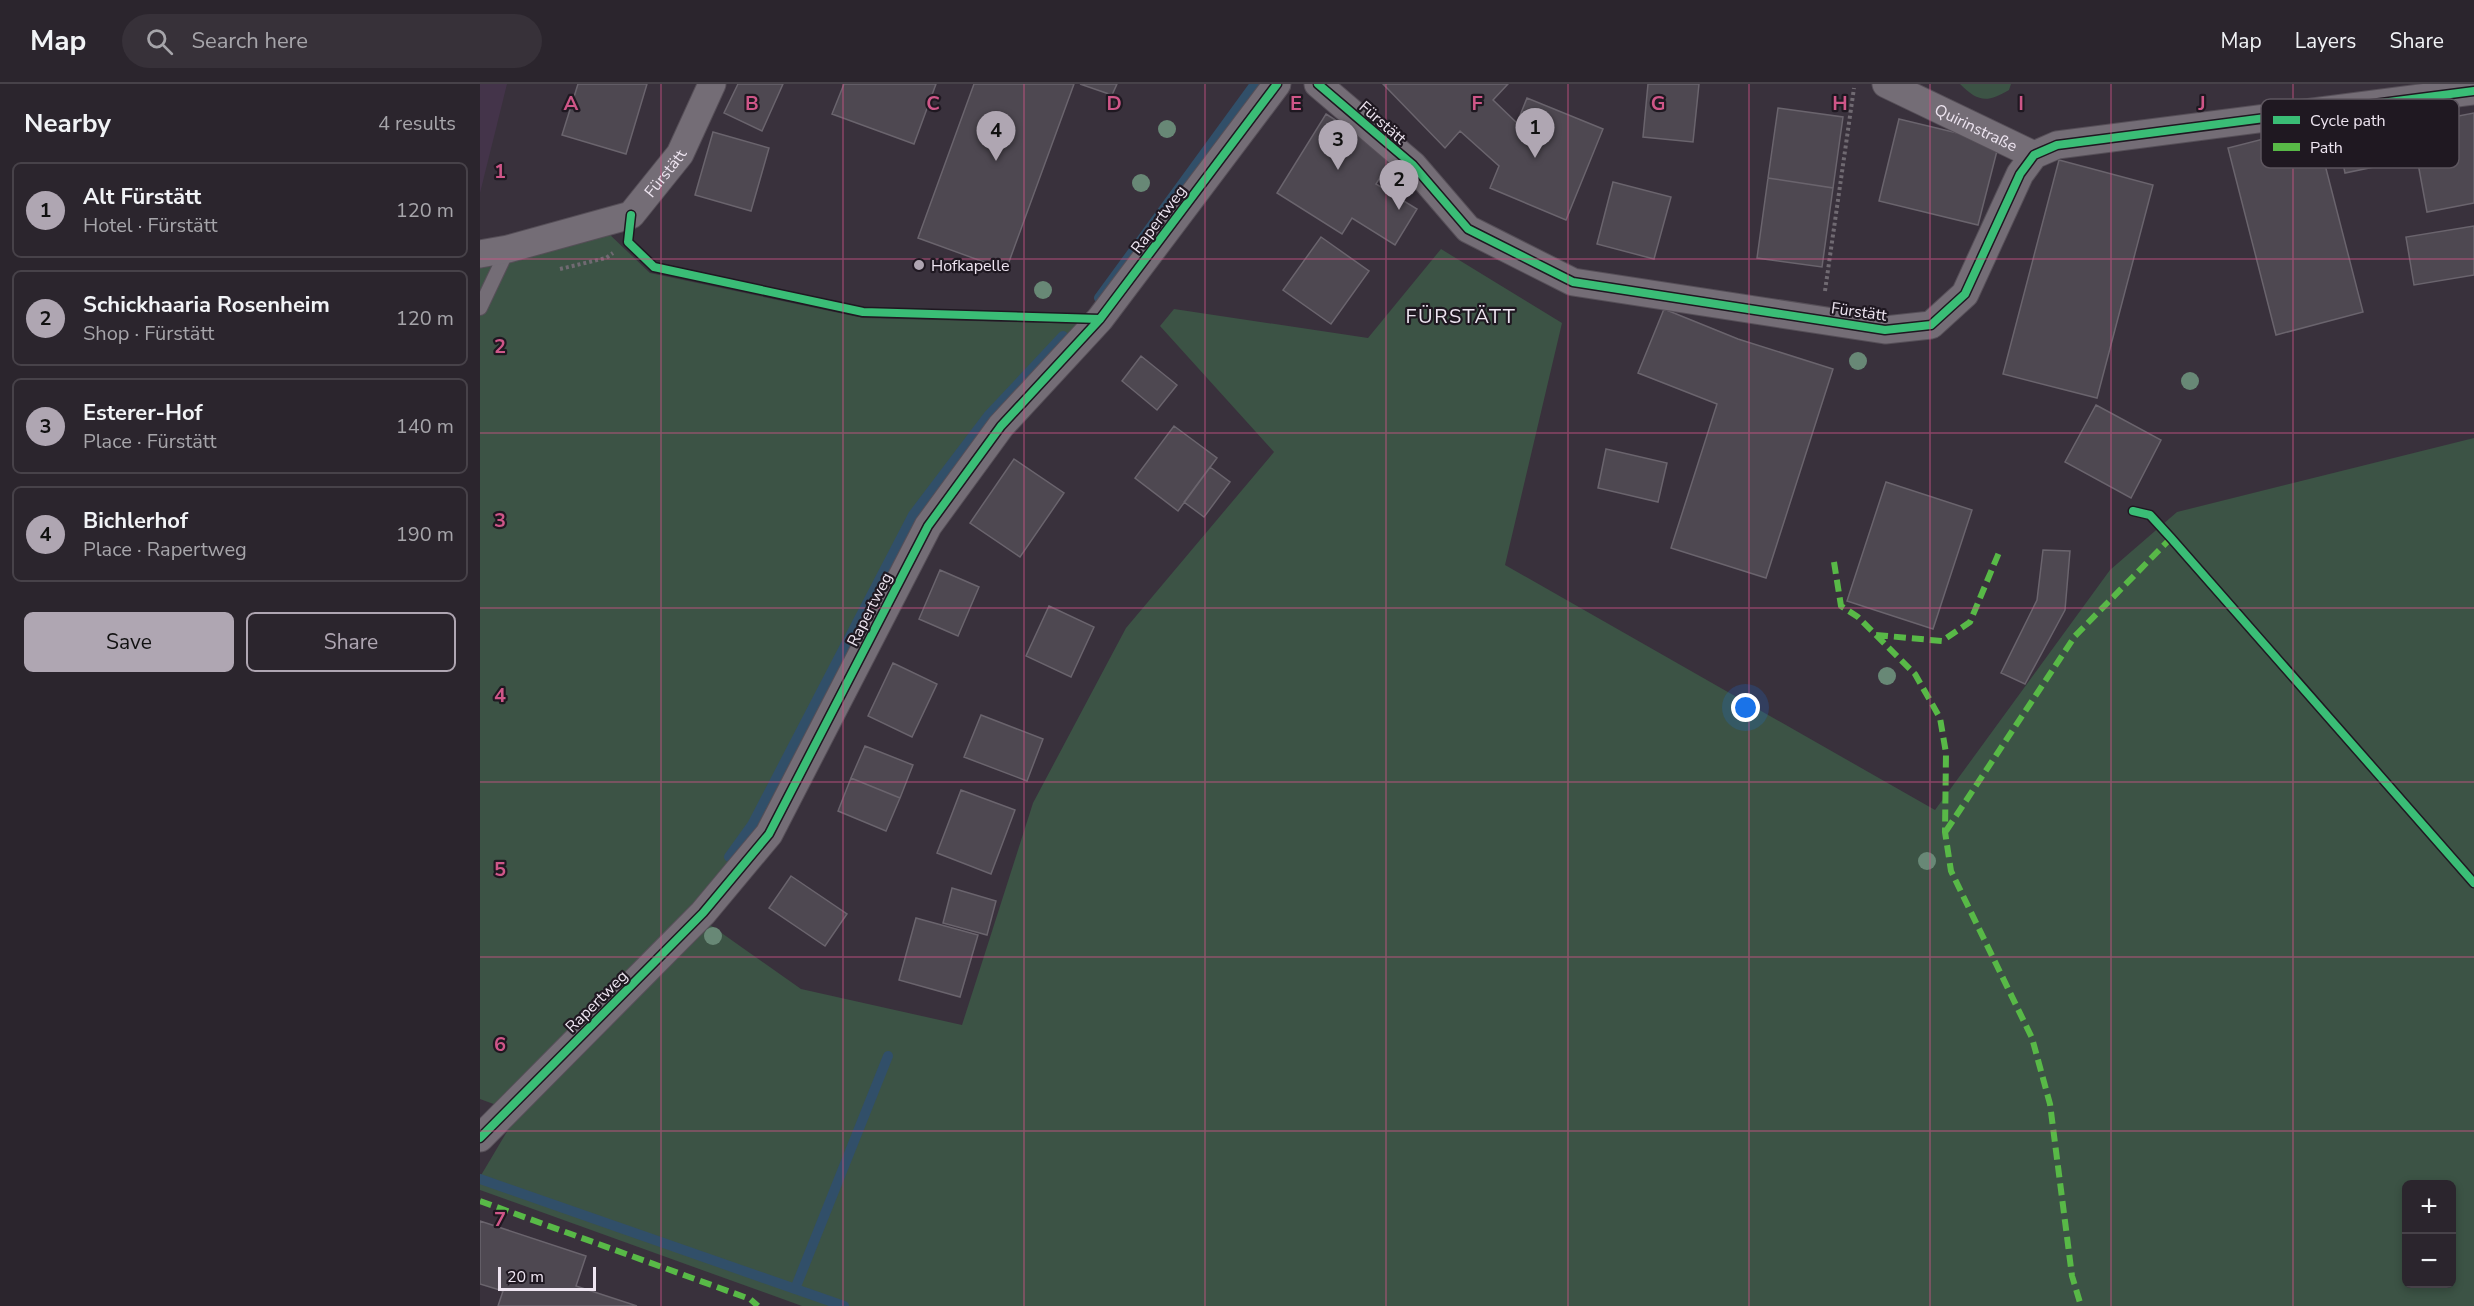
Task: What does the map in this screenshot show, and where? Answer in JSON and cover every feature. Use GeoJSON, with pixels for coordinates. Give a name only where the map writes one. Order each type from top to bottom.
{"type":"FeatureCollection","features":[{"type":"Feature","properties":{"kind":"street","name":"Fürstätt"},"geometry":{"type":"LineString","coordinates":[[480,254],[508,249],[631,215],[680,154],[712,84]]}},
{"type":"Feature","properties":{"kind":"street","name":"Rapertweg"},"geometry":{"type":"LineString","coordinates":[[480,1138],[703,913],[769,834],[928,526],[1001,426],[1100,319],[1277,84]]}},
{"type":"Feature","properties":{"kind":"street","name":"Fürstätt"},"geometry":{"type":"LineString","coordinates":[[1318,84],[1413,165],[1468,229],[1573,282],[1885,330],[1931,325],[1965,294],[2020,174],[2034,155]]}},
{"type":"Feature","properties":{"kind":"street","name":"Quirinstraße"},"geometry":{"type":"LineString","coordinates":[[1886,84],[2034,155]]}},
{"type":"Feature","properties":{"kind":"street"},"geometry":{"type":"LineString","coordinates":[[2419,99],[2474,92]]}},
{"type":"Feature","properties":{"kind":"street"},"geometry":{"type":"LineString","coordinates":[[2034,155],[2056,145],[2261,119]]}},
{"type":"Feature","properties":{"kind":"lane"},"geometry":{"type":"LineString","coordinates":[[480,308],[508,249]]}},
{"type":"Feature","properties":{"kind":"path"},"geometry":{"type":"LineString","coordinates":[[1827,275],[1855,84]]}},
{"type":"Feature","properties":{"kind":"shaded area"},"geometry":{"type":"Polygon","coordinates":[[[480,84],[507,84],[480,193],[480,84]]]}},
{"type":"Feature","properties":{"kind":"green space"},"geometry":{"type":"Polygon","coordinates":[[[1960,84],[2011,84],[2009,90],[1995,97],[1983,99],[1972,94],[1960,84]]]}},
{"type":"Feature","properties":{"kind":"green space"},"geometry":{"type":"Polygon","coordinates":[[[607,232],[650,273],[863,318],[1086,324],[995,421],[761,831],[706,922],[801,989],[962,1025],[1033,803],[1126,628],[1274,452],[1160,326],[1174,309],[1368,338],[1441,249],[1562,323],[1505,565],[1935,810],[2110,570],[2177,512],[2474,438],[2474,1306],[802,1306],[480,1190],[480,1177],[518,1113],[480,1099],[480,262],[607,232]]]}},
{"type":"Feature","properties":{"kind":"building"},"geometry":{"type":"Polygon","coordinates":[[[578,84],[647,84],[626,154],[562,135],[578,84]]]}},
{"type":"Feature","properties":{"kind":"building"},"geometry":{"type":"Polygon","coordinates":[[[738,84],[783,84],[762,131],[724,113],[738,84]]]}},
{"type":"Feature","properties":{"kind":"building"},"geometry":{"type":"Polygon","coordinates":[[[844,84],[936,84],[914,144],[832,114],[844,84]]]}},
{"type":"Feature","properties":{"kind":"building"},"geometry":{"type":"Polygon","coordinates":[[[974,84],[1074,84],[1006,270],[918,238],[974,84]]]}},
{"type":"Feature","properties":{"kind":"building"},"geometry":{"type":"Polygon","coordinates":[[[1080,84],[1117,84],[1112,95],[1080,84]]]}},
{"type":"Feature","properties":{"kind":"building"},"geometry":{"type":"Polygon","coordinates":[[[1383,84],[1508,84],[1493,100],[1517,123],[1527,98],[1603,129],[1566,220],[1490,188],[1499,166],[1460,131],[1445,148],[1383,84]]]}},
{"type":"Feature","properties":{"kind":"building"},"geometry":{"type":"Polygon","coordinates":[[[1648,84],[1699,84],[1693,142],[1643,137],[1648,84]]]}},
{"type":"Feature","properties":{"kind":"building"},"geometry":{"type":"Polygon","coordinates":[[[1778,108],[1843,117],[1833,188],[1768,178],[1778,108]]]}},
{"type":"Feature","properties":{"kind":"building"},"geometry":{"type":"Polygon","coordinates":[[[2474,113],[2474,203],[2427,212],[2419,168],[2459,168],[2459,116],[2474,113]]]}},
{"type":"Feature","properties":{"kind":"building"},"geometry":{"type":"Polygon","coordinates":[[[1326,114],[1393,157],[1376,184],[1417,209],[1395,245],[1352,218],[1342,234],[1277,193],[1326,114]]]}},
{"type":"Feature","properties":{"kind":"building"},"geometry":{"type":"Polygon","coordinates":[[[1899,119],[1999,143],[1978,225],[1879,201],[1899,119]]]}},
{"type":"Feature","properties":{"kind":"building"},"geometry":{"type":"Polygon","coordinates":[[[713,132],[769,148],[751,211],[695,195],[713,132]]]}},
{"type":"Feature","properties":{"kind":"building"},"geometry":{"type":"Polygon","coordinates":[[[2261,140],[2261,168],[2326,168],[2363,312],[2276,335],[2228,148],[2261,140]]]}},
{"type":"Feature","properties":{"kind":"building"},"geometry":{"type":"Polygon","coordinates":[[[2059,160],[2153,185],[2097,398],[2003,374],[2059,160]]]}},
{"type":"Feature","properties":{"kind":"building"},"geometry":{"type":"Polygon","coordinates":[[[2344,168],[2369,168],[2345,173],[2344,168]]]}},
{"type":"Feature","properties":{"kind":"building"},"geometry":{"type":"Polygon","coordinates":[[[1768,178],[1833,188],[1822,267],[1757,258],[1768,178]]]}},
{"type":"Feature","properties":{"kind":"building"},"geometry":{"type":"Polygon","coordinates":[[[1613,182],[1671,197],[1654,259],[1597,244],[1613,182]]]}},
{"type":"Feature","properties":{"kind":"building"},"geometry":{"type":"Polygon","coordinates":[[[2474,226],[2474,275],[2414,285],[2406,237],[2474,226]]]}},
{"type":"Feature","properties":{"kind":"building"},"geometry":{"type":"Polygon","coordinates":[[[1321,237],[1369,271],[1331,324],[1283,290],[1321,237]]]}},
{"type":"Feature","properties":{"kind":"building"},"geometry":{"type":"Polygon","coordinates":[[[1664,309],[1738,339],[1833,369],[1766,578],[1671,548],[1717,404],[1638,373],[1664,309]]]}},
{"type":"Feature","properties":{"kind":"building"},"geometry":{"type":"Polygon","coordinates":[[[1141,356],[1177,385],[1157,410],[1122,381],[1141,356]]]}},
{"type":"Feature","properties":{"kind":"building"},"geometry":{"type":"Polygon","coordinates":[[[2096,405],[2161,440],[2131,498],[2065,462],[2096,405]]]}},
{"type":"Feature","properties":{"kind":"building"},"geometry":{"type":"Polygon","coordinates":[[[1174,426],[1217,458],[1178,511],[1135,478],[1174,426]]]}},
{"type":"Feature","properties":{"kind":"building"},"geometry":{"type":"Polygon","coordinates":[[[1606,449],[1667,463],[1658,502],[1598,488],[1606,449]]]}},
{"type":"Feature","properties":{"kind":"building"},"geometry":{"type":"Polygon","coordinates":[[[1014,459],[1064,493],[1020,557],[970,523],[1014,459]]]}},
{"type":"Feature","properties":{"kind":"building"},"geometry":{"type":"Polygon","coordinates":[[[1210,467],[1230,482],[1204,517],[1184,502],[1210,467]]]}},
{"type":"Feature","properties":{"kind":"building"},"geometry":{"type":"Polygon","coordinates":[[[1886,482],[1972,510],[1933,629],[1847,601],[1886,482]]]}},
{"type":"Feature","properties":{"kind":"building"},"geometry":{"type":"Polygon","coordinates":[[[2043,550],[2070,551],[2065,610],[2025,684],[2001,673],[2037,600],[2043,550]]]}},
{"type":"Feature","properties":{"kind":"building"},"geometry":{"type":"Polygon","coordinates":[[[940,570],[979,587],[958,636],[919,619],[940,570]]]}},
{"type":"Feature","properties":{"kind":"building"},"geometry":{"type":"Polygon","coordinates":[[[1049,606],[1094,627],[1071,677],[1026,656],[1049,606]]]}},
{"type":"Feature","properties":{"kind":"building"},"geometry":{"type":"Polygon","coordinates":[[[893,663],[937,684],[912,737],[868,716],[893,663]]]}},
{"type":"Feature","properties":{"kind":"building"},"geometry":{"type":"Polygon","coordinates":[[[981,715],[1043,739],[1027,781],[964,757],[981,715]]]}},
{"type":"Feature","properties":{"kind":"building"},"geometry":{"type":"Polygon","coordinates":[[[865,746],[913,765],[900,798],[851,778],[865,746]]]}},
{"type":"Feature","properties":{"kind":"building"},"geometry":{"type":"Polygon","coordinates":[[[851,778],[900,798],[886,831],[838,811],[851,778]]]}},
{"type":"Feature","properties":{"kind":"building"},"geometry":{"type":"Polygon","coordinates":[[[961,790],[1015,810],[991,874],[937,853],[961,790]]]}},
{"type":"Feature","properties":{"kind":"building"},"geometry":{"type":"Polygon","coordinates":[[[791,876],[847,914],[825,946],[769,908],[791,876]]]}},
{"type":"Feature","properties":{"kind":"building"},"geometry":{"type":"Polygon","coordinates":[[[952,888],[996,901],[987,935],[943,923],[952,888]]]}},
{"type":"Feature","properties":{"kind":"building"},"geometry":{"type":"Polygon","coordinates":[[[916,918],[978,935],[960,997],[899,980],[916,918]]]}},
{"type":"Feature","properties":{"kind":"building"},"geometry":{"type":"Polygon","coordinates":[[[480,1221],[586,1256],[576,1286],[637,1306],[498,1306],[503,1291],[480,1284],[480,1221]]]}},
{"type":"Feature","properties":{"kind":"waterway"},"geometry":{"type":"LineString","coordinates":[[1099,298],[1255,84]]}},
{"type":"Feature","properties":{"kind":"waterway"},"geometry":{"type":"LineString","coordinates":[[729,857],[752,825],[913,515],[988,416],[1063,336]]}},
{"type":"Feature","properties":{"kind":"waterway"},"geometry":{"type":"LineString","coordinates":[[795,1289],[888,1056]]}},
{"type":"Feature","properties":{"kind":"waterway"},"geometry":{"type":"LineString","coordinates":[[480,1179],[844,1306]]}},
{"type":"Feature","properties":{"kind":"marked path"},"geometry":{"type":"LineString","coordinates":[[1946,831],[2075,636],[2171,538]]}},
{"type":"Feature","properties":{"kind":"marked path"},"geometry":{"type":"LineString","coordinates":[[1876,635],[1942,641],[1970,622],[2000,550]]}},
{"type":"Feature","properties":{"kind":"marked path"},"geometry":{"type":"LineString","coordinates":[[1834,562],[1841,606],[1858,617],[1915,674],[1940,718],[1946,753],[1945,832],[1951,871],[2032,1038],[2050,1104],[2072,1276],[2081,1306]]}},
{"type":"Feature","properties":{"kind":"marked path"},"geometry":{"type":"LineString","coordinates":[[480,1201],[750,1299],[758,1306]]}},
{"type":"Feature","properties":{"kind":"cycle path"},"geometry":{"type":"LineString","coordinates":[[480,1138],[703,913],[769,834],[928,526],[1001,426],[1100,319],[1277,84]]}},
{"type":"Feature","properties":{"kind":"cycle path"},"geometry":{"type":"LineString","coordinates":[[1318,84],[1413,165],[1468,229],[1573,282],[1885,330],[1931,325],[1965,294],[2020,174],[2034,155],[2057,145],[2261,119]]}},
{"type":"Feature","properties":{"kind":"cycle path"},"geometry":{"type":"LineString","coordinates":[[2412,99],[2474,91]]}},
{"type":"Feature","properties":{"kind":"cycle path"},"geometry":{"type":"LineString","coordinates":[[631,215],[628,242],[654,267],[863,312],[1100,319]]}},
{"type":"Feature","properties":{"kind":"cycle path"},"geometry":{"type":"LineString","coordinates":[[2133,511],[2150,515],[2474,883]]}},
{"type":"Feature","properties":{"kind":"place","name":"Alt Fürstätt"},"geometry":{"type":"Point","coordinates":[1535,158]}},
{"type":"Feature","properties":{"kind":"place","name":"Bichlerhof"},"geometry":{"type":"Point","coordinates":[996,161]}},
{"type":"Feature","properties":{"kind":"place","name":"Esterer-Hof"},"geometry":{"type":"Point","coordinates":[1338,170]}},
{"type":"Feature","properties":{"kind":"place","name":"Schickhaaria Rosenheim"},"geometry":{"type":"Point","coordinates":[1399,210]}},
{"type":"Feature","properties":{"kind":"place","name":"Hofkapelle"},"geometry":{"type":"Point","coordinates":[919,265]}},
{"type":"Feature","properties":{"kind":"district","name":"FÜRSTÄTT"},"geometry":{"type":"Point","coordinates":[1461,316]}}]}
